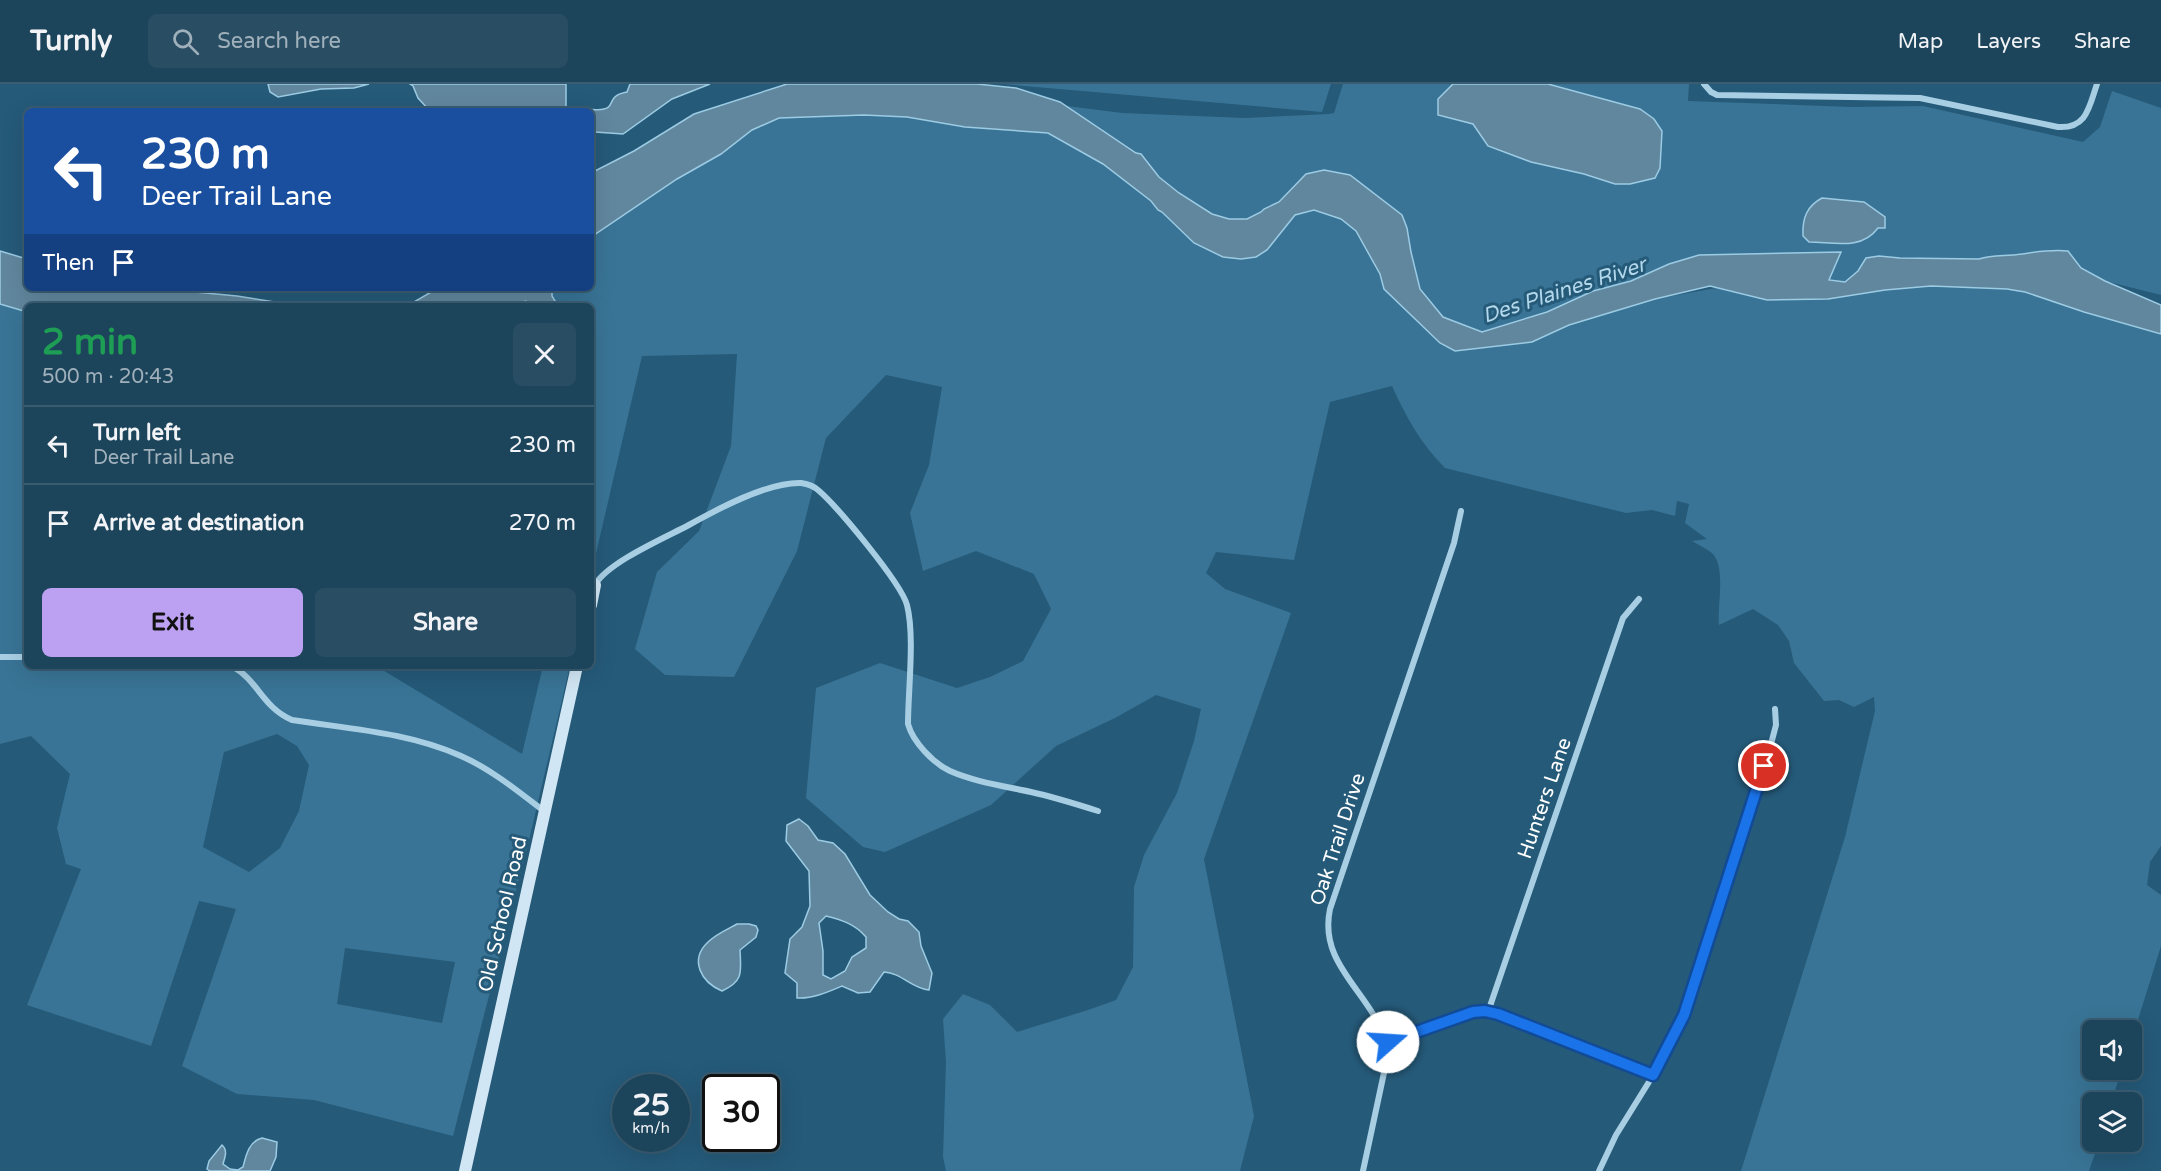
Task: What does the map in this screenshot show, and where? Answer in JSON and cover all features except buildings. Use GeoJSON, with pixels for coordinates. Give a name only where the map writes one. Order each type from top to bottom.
{"type":"FeatureCollection","features":[{"type":"Feature","properties":{"kind":"street"},"geometry":{"type":"LineString","coordinates":[[1704,84],[1717,95],[1920,98],[2058,128],[2069,128],[2078,124],[2088,111],[2097,84]]}},
{"type":"Feature","properties":{"kind":"street"},"geometry":{"type":"LineString","coordinates":[[594,590],[599,578],[631,556],[721,507],[767,489],[800,483],[808,484],[817,489],[843,516],[888,572],[907,604],[910,635],[908,724],[910,733],[931,757],[948,770],[969,778],[1043,795],[1098,811]]}},
{"type":"Feature","properties":{"kind":"street","name":"Oak Trail Drive"},"geometry":{"type":"LineString","coordinates":[[1388,1042],[1374,1016],[1334,956],[1327,924],[1330,909],[1454,543],[1461,511]]}},
{"type":"Feature","properties":{"kind":"street","name":"Hunters Lane"},"geometry":{"type":"LineString","coordinates":[[1488,1012],[1623,618],[1639,599]]}},
{"type":"Feature","properties":{"kind":"street"},"geometry":{"type":"LineString","coordinates":[[0,657],[24,657]]}},
{"type":"Feature","properties":{"kind":"street"},"geometry":{"type":"LineString","coordinates":[[236,669],[249,679],[270,707],[281,716],[291,720],[386,733],[444,749],[472,761],[521,793],[545,812]]}},
{"type":"Feature","properties":{"kind":"street","name":"Old School Road"},"geometry":{"type":"LineString","coordinates":[[465,1171],[577,669]]}},
{"type":"Feature","properties":{"kind":"street"},"geometry":{"type":"LineString","coordinates":[[1599,1171],[1616,1135],[1653,1075],[1684,1015],[1771,744],[1776,725],[1775,709]]}},
{"type":"Feature","properties":{"kind":"street"},"geometry":{"type":"LineString","coordinates":[[1363,1171],[1388,1054],[1388,1042],[1473,1012],[1488,1012],[1653,1075]]}},
{"type":"Feature","properties":{"kind":"shaded area"},"geometry":{"type":"Polygon","coordinates":[[[268,84],[369,84],[354,88],[321,89],[278,97],[270,92],[268,84]]]}},
{"type":"Feature","properties":{"kind":"shaded area"},"geometry":{"type":"Polygon","coordinates":[[[410,84],[566,84],[566,108],[427,108],[418,98],[410,84]]]}},
{"type":"Feature","properties":{"kind":"shaded area"},"geometry":{"type":"Polygon","coordinates":[[[630,84],[710,84],[672,99],[623,134],[595,132],[594,110],[608,108],[615,97],[627,92],[630,84]]]}},
{"type":"Feature","properties":{"kind":"shaded area"},"geometry":{"type":"Polygon","coordinates":[[[787,84],[977,84],[1016,88],[1060,102],[1136,153],[1141,154],[1159,177],[1179,193],[1212,214],[1229,219],[1247,219],[1279,202],[1306,174],[1324,170],[1350,175],[1402,215],[1420,289],[1443,317],[1482,332],[1547,312],[1593,291],[1631,281],[1669,264],[1699,255],[1841,252],[1829,280],[1845,282],[1858,271],[1866,258],[1879,256],[1979,259],[2047,251],[2068,251],[2081,268],[2161,305],[2161,334],[2025,292],[2007,289],[1931,286],[1828,299],[1767,300],[1710,286],[1655,299],[1569,325],[1532,342],[1455,351],[1440,343],[1384,289],[1380,274],[1356,231],[1341,219],[1314,210],[1295,215],[1267,250],[1256,257],[1241,259],[1223,257],[1194,243],[1151,201],[1103,164],[1048,133],[965,127],[907,117],[864,115],[779,118],[752,130],[721,154],[677,179],[594,235],[594,171],[634,151],[694,114],[787,84]]]}},
{"type":"Feature","properties":{"kind":"shaded area"},"geometry":{"type":"Polygon","coordinates":[[[1003,84],[1331,84],[1322,112],[1003,84]]]}},
{"type":"Feature","properties":{"kind":"shaded area"},"geometry":{"type":"Polygon","coordinates":[[[1343,84],[1689,84],[1688,101],[1852,107],[1923,106],[2083,142],[2100,127],[2112,91],[2161,108],[2161,295],[2105,281],[2081,268],[2068,251],[2047,251],[1979,259],[1878,256],[1866,258],[1858,271],[1845,282],[1829,280],[1841,252],[1669,264],[1631,281],[1593,291],[1547,312],[1482,332],[1443,317],[1420,290],[1407,228],[1367,188],[1306,174],[1273,205],[1248,218],[1224,218],[1190,202],[1162,179],[1140,154],[1067,106],[1122,113],[1245,118],[1329,114],[1334,113],[1343,84]]]}},
{"type":"Feature","properties":{"kind":"shaded area"},"geometry":{"type":"Polygon","coordinates":[[[1453,84],[1548,84],[1640,109],[1654,119],[1662,131],[1660,168],[1655,178],[1630,184],[1615,184],[1584,174],[1531,162],[1488,146],[1473,124],[1438,115],[1438,99],[1453,84]]]}},
{"type":"Feature","properties":{"kind":"shaded area"},"geometry":{"type":"Polygon","coordinates":[[[865,115],[907,117],[965,127],[1048,133],[1103,164],[1151,201],[1194,243],[1267,250],[1295,215],[1314,210],[1341,219],[1356,231],[1380,274],[1384,289],[1455,351],[1532,342],[1569,325],[1655,299],[1716,288],[1767,300],[1931,286],[2007,289],[2025,292],[2161,334],[2161,846],[2150,862],[2147,885],[2161,895],[2161,946],[2138,1020],[2082,1020],[2082,1080],[2119,1080],[2114,1092],[2082,1092],[2082,1152],[2096,1152],[2089,1171],[1741,1171],[1845,837],[1875,711],[1874,697],[1854,707],[1839,700],[1824,701],[1794,663],[1789,641],[1778,625],[1753,609],[1719,625],[1719,569],[1713,554],[1692,541],[1707,539],[1685,523],[1689,504],[1677,501],[1675,516],[1652,510],[1626,513],[1445,468],[1415,430],[1392,386],[1330,402],[1294,560],[1216,552],[1206,573],[1225,589],[1291,613],[1204,859],[1254,1116],[1240,1171],[946,1171],[943,1157],[946,1062],[943,1019],[963,994],[990,1005],[1017,1032],[1116,1000],[1133,967],[1134,887],[1144,855],[1177,793],[1194,741],[1201,709],[1156,695],[1115,718],[1056,746],[991,805],[885,852],[863,847],[806,798],[816,688],[880,663],[957,688],[990,677],[1023,661],[1051,609],[1034,574],[976,551],[923,571],[910,513],[929,465],[942,387],[886,375],[826,438],[797,551],[734,677],[665,675],[635,649],[657,572],[699,531],[731,446],[737,354],[642,356],[594,562],[594,303],[556,303],[552,291],[594,291],[594,235],[677,179],[721,154],[752,130],[779,118],[865,115]]]}},
{"type":"Feature","properties":{"kind":"shaded area"},"geometry":{"type":"Polygon","coordinates":[[[1822,198],[1864,202],[1885,217],[1885,228],[1878,228],[1871,235],[1855,243],[1809,242],[1803,236],[1803,224],[1809,209],[1822,198]]]}},
{"type":"Feature","properties":{"kind":"shaded area"},"geometry":{"type":"Polygon","coordinates":[[[0,251],[24,258],[24,291],[184,291],[281,303],[24,303],[24,311],[0,304],[0,251]]]}},
{"type":"Feature","properties":{"kind":"shaded area"},"geometry":{"type":"Polygon","coordinates":[[[433,291],[552,291],[556,303],[528,303],[526,301],[518,303],[412,303],[433,291]]]}},
{"type":"Feature","properties":{"kind":"shaded area"},"geometry":{"type":"Polygon","coordinates":[[[0,304],[24,311],[24,669],[381,669],[522,754],[542,669],[569,669],[529,840],[453,1136],[314,1100],[237,1094],[182,1066],[236,909],[199,901],[151,1046],[27,1005],[81,869],[66,864],[57,828],[70,774],[31,736],[0,744],[0,304]],[[277,734],[224,752],[203,847],[249,872],[280,848],[299,811],[309,765],[297,746],[277,734]],[[345,948],[337,1004],[442,1023],[455,962],[345,948]]]}},
{"type":"Feature","properties":{"kind":"shaded area"},"geometry":{"type":"Polygon","coordinates":[[[799,819],[808,826],[818,840],[833,843],[845,854],[870,895],[888,912],[899,919],[908,921],[919,932],[921,946],[932,973],[929,990],[884,972],[870,992],[858,993],[842,986],[826,993],[797,998],[797,983],[785,973],[790,939],[802,927],[810,906],[809,871],[786,841],[787,825],[799,819]],[[826,916],[819,923],[823,951],[823,975],[831,979],[845,971],[852,957],[866,948],[866,937],[848,923],[826,916]]]}},
{"type":"Feature","properties":{"kind":"shaded area"},"geometry":{"type":"Polygon","coordinates":[[[737,924],[756,926],[758,930],[756,937],[740,950],[741,970],[738,979],[722,991],[703,976],[699,956],[711,939],[737,924]]]}},
{"type":"Feature","properties":{"kind":"shaded area"},"geometry":{"type":"Polygon","coordinates":[[[262,1138],[277,1142],[276,1157],[270,1171],[210,1171],[207,1169],[209,1161],[222,1145],[225,1151],[223,1164],[230,1169],[238,1170],[243,1167],[251,1145],[262,1138]]]}},
{"type":"Feature","properties":{"kind":"route"},"geometry":{"type":"LineString","coordinates":[[1388,1042],[1473,1012],[1485,1011],[1498,1014],[1653,1075],[1684,1015],[1764,766]]}},
{"type":"Feature","properties":{"kind":"water label","name":"Des Plaines River"},"geometry":{"type":"Point","coordinates":[1564,290]}}]}
